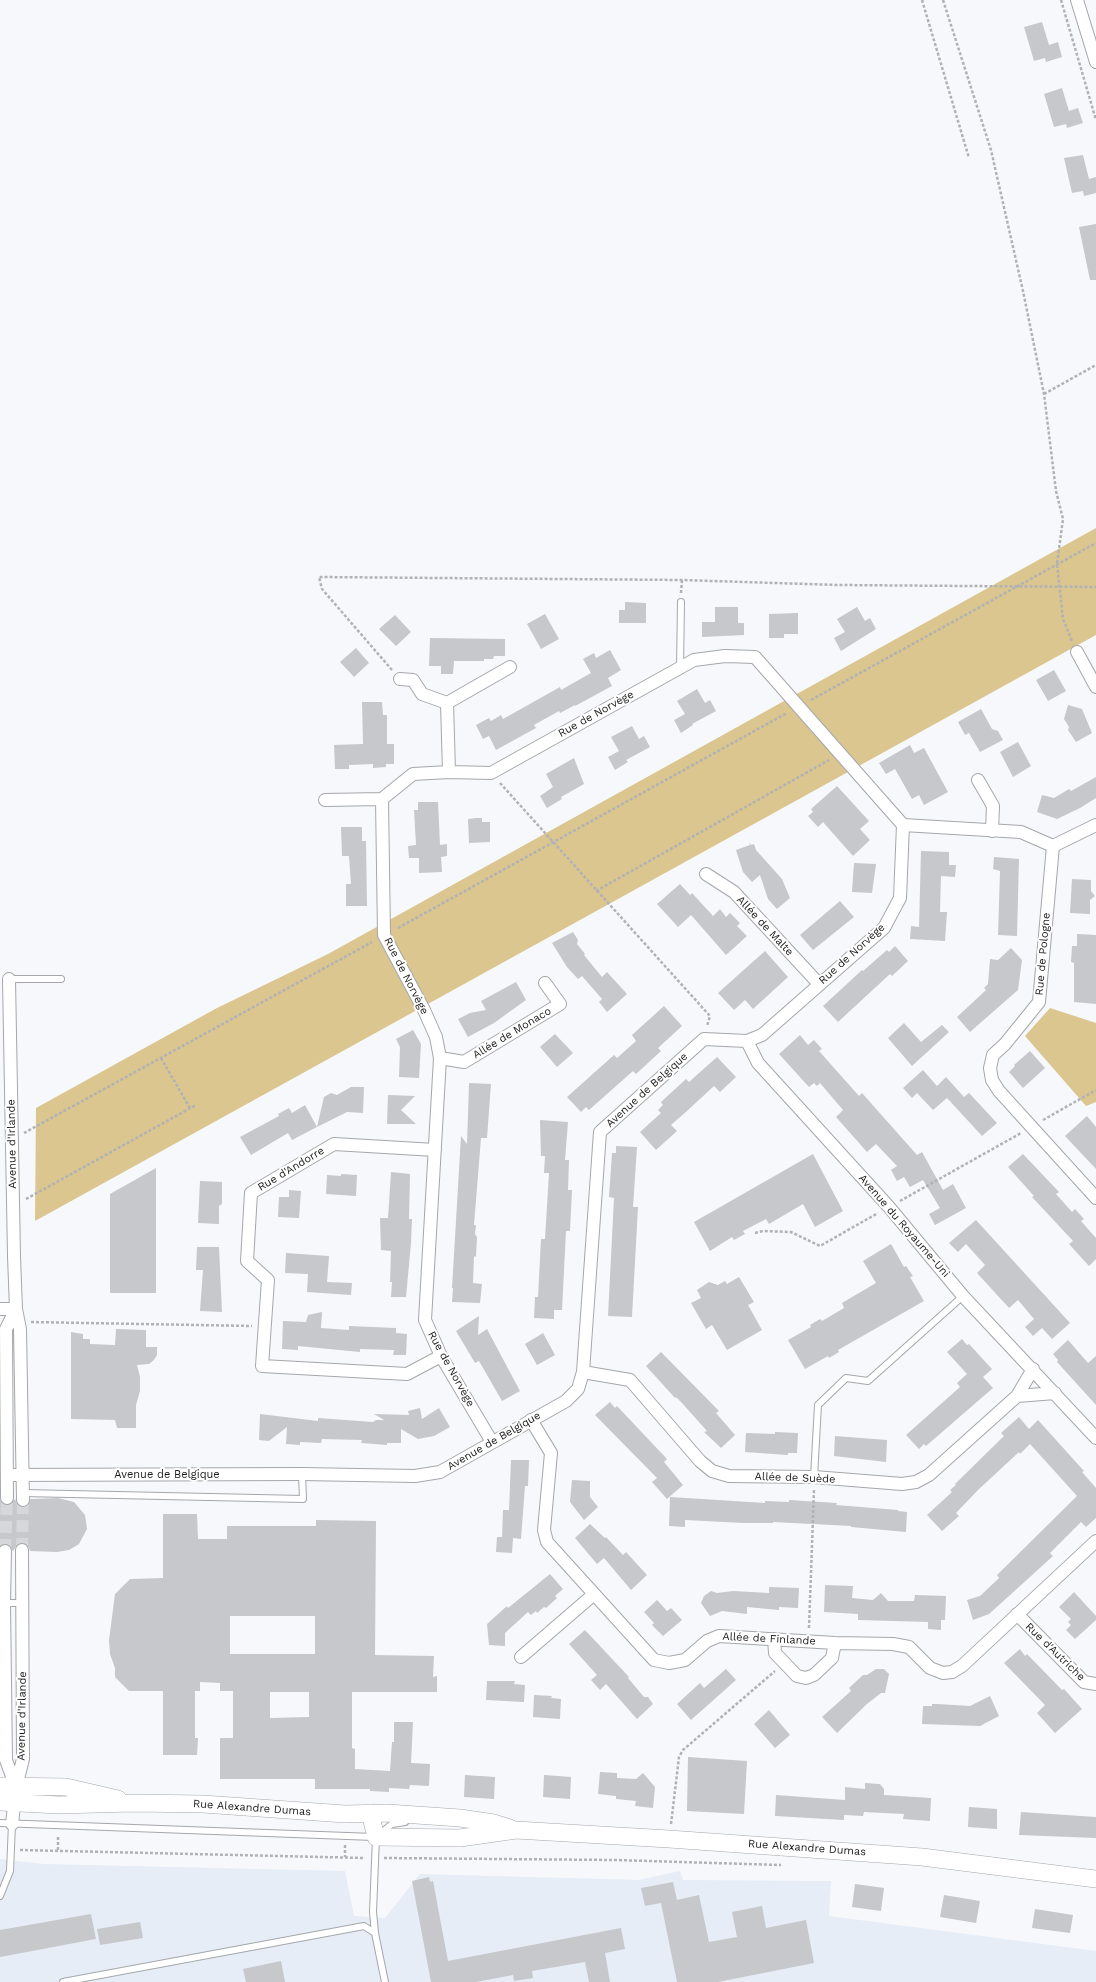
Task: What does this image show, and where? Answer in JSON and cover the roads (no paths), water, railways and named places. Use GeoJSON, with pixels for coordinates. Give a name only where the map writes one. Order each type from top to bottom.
{"type":"FeatureCollection","features":[{"type":"Feature","properties":{"kind":"street"},"geometry":{"type":"LineString","coordinates":[[1077,0],[1096,62]]}},
{"type":"Feature","properties":{"kind":"street"},"geometry":{"type":"LineString","coordinates":[[1077,652],[1096,687]]}},
{"type":"Feature","properties":{"kind":"street","name":"Rue de Norvège"},"geometry":{"type":"LineString","coordinates":[[492,1442],[442,1356],[425,1320],[440,1058],[436,1037],[424,1010],[384,935],[382,799],[413,774],[491,772],[694,660],[725,656],[755,657],[903,825],[900,898],[884,928],[762,1036],[747,1041]]}},
{"type":"Feature","properties":{"kind":"street"},"geometry":{"type":"LineString","coordinates":[[447,704],[510,667]]}},
{"type":"Feature","properties":{"kind":"street"},"geometry":{"type":"LineString","coordinates":[[400,679],[413,680],[422,694],[447,704]]}},
{"type":"Feature","properties":{"kind":"street"},"geometry":{"type":"LineString","coordinates":[[447,704],[449,772]]}},
{"type":"Feature","properties":{"kind":"street"},"geometry":{"type":"LineString","coordinates":[[978,780],[993,806],[992,831]]}},
{"type":"Feature","properties":{"kind":"street"},"geometry":{"type":"LineString","coordinates":[[325,800],[382,799]]}},
{"type":"Feature","properties":{"kind":"street"},"geometry":{"type":"LineString","coordinates":[[903,825],[1021,832],[1052,846],[1096,825]]}},
{"type":"Feature","properties":{"kind":"street","name":"Rue de Pologne"},"geometry":{"type":"LineString","coordinates":[[1052,846],[1039,1002],[1005,1044],[993,1055],[990,1068],[992,1080],[998,1091],[1096,1198]]}},
{"type":"Feature","properties":{"kind":"street","name":"Allée de Malte"},"geometry":{"type":"LineString","coordinates":[[706,874],[734,892],[819,984]]}},
{"type":"Feature","properties":{"kind":"street","name":"Avenue d'Irlande"},"geometry":{"type":"LineString","coordinates":[[9,979],[16,1309],[20,1329],[23,1496]]}},
{"type":"Feature","properties":{"kind":"street","name":"Allée de Monaco"},"geometry":{"type":"LineString","coordinates":[[440,1058],[464,1062],[560,1004],[545,983]]}},
{"type":"Feature","properties":{"kind":"street","name":"Avenue de Belgique"},"geometry":{"type":"LineString","coordinates":[[7,1475],[302,1474],[415,1476],[440,1472],[566,1400],[578,1389],[583,1372],[600,1132],[704,1039],[747,1041]]}},
{"type":"Feature","properties":{"kind":"street","name":"Avenue du Royaume-Uni"},"geometry":{"type":"LineString","coordinates":[[747,1041],[758,1063],[889,1207],[963,1296],[1096,1438]]}},
{"type":"Feature","properties":{"kind":"street","name":"Rue d'Andorre"},"geometry":{"type":"LineString","coordinates":[[434,1150],[334,1144],[251,1193],[247,1261],[268,1280],[262,1366],[407,1374],[442,1356]]}},
{"type":"Feature","properties":{"kind":"street"},"geometry":{"type":"LineString","coordinates":[[0,1309],[16,1309]]}},
{"type":"Feature","properties":{"kind":"street","name":"Avenue d'Irlande"},"geometry":{"type":"LineString","coordinates":[[6,1498],[6,1329],[16,1309]]}},
{"type":"Feature","properties":{"kind":"street","name":"Allée de Suède"},"geometry":{"type":"LineString","coordinates":[[583,1372],[630,1380],[700,1461],[712,1471],[729,1476],[814,1477],[902,1484],[916,1482],[929,1475],[1017,1396],[1033,1369]]}},
{"type":"Feature","properties":{"kind":"street"},"geometry":{"type":"LineString","coordinates":[[1017,1396],[1055,1393]]}},
{"type":"Feature","properties":{"kind":"street","name":"Allée de Finlande"},"geometry":{"type":"LineString","coordinates":[[531,1420],[551,1453],[544,1530],[547,1542],[654,1660],[669,1663],[685,1660],[707,1641],[719,1636],[808,1640],[835,1643],[893,1644],[909,1647],[930,1668],[943,1673],[952,1672],[962,1666],[1096,1541]]}},
{"type":"Feature","properties":{"kind":"street","name":"Avenue d'Irlande"},"geometry":{"type":"LineString","coordinates":[[8,1794],[23,1759],[22,1550]]}},
{"type":"Feature","properties":{"kind":"street","name":"Avenue d'Irlande"},"geometry":{"type":"LineString","coordinates":[[5,1551],[2,1603],[8,1794]]}},
{"type":"Feature","properties":{"kind":"street"},"geometry":{"type":"LineString","coordinates":[[521,1657],[593,1594]]}},
{"type":"Feature","properties":{"kind":"street","name":"Rue d'Autriche"},"geometry":{"type":"LineString","coordinates":[[1017,1614],[1084,1682],[1096,1684]]}},
{"type":"Feature","properties":{"kind":"street"},"geometry":{"type":"LineString","coordinates":[[774,1639],[775,1653],[784,1664],[797,1676],[806,1678],[814,1675],[832,1658],[835,1643]]}},
{"type":"Feature","properties":{"kind":"street","name":"Rue Alexandre Dumas"},"geometry":{"type":"LineString","coordinates":[[8,1794],[66,1787],[133,1802],[203,1804],[346,1814],[370,1813],[441,1817],[494,1823],[516,1830]]}},
{"type":"Feature","properties":{"kind":"street"},"geometry":{"type":"LineString","coordinates":[[6,1824],[8,1794]]}},
{"type":"Feature","properties":{"kind":"street"},"geometry":{"type":"LineString","coordinates":[[370,1813],[376,1837]]}},
{"type":"Feature","properties":{"kind":"street","name":"Rue Alexandre Dumas"},"geometry":{"type":"LineString","coordinates":[[376,1837],[460,1838],[516,1830],[922,1857],[1096,1879]]}},
{"type":"Feature","properties":{"kind":"lane"},"geometry":{"type":"LineString","coordinates":[[680,668],[681,602]]}},
{"type":"Feature","properties":{"kind":"lane"},"geometry":{"type":"LineString","coordinates":[[9,979],[61,979]]}},
{"type":"Feature","properties":{"kind":"lane"},"geometry":{"type":"LineString","coordinates":[[814,1477],[818,1405],[846,1378],[868,1381],[963,1296]]}},
{"type":"Feature","properties":{"kind":"lane"},"geometry":{"type":"LineString","coordinates":[[23,1496],[303,1499],[302,1474]]}},
{"type":"Feature","properties":{"kind":"lane"},"geometry":{"type":"LineString","coordinates":[[2,1603],[22,1603]]}},
{"type":"Feature","properties":{"kind":"lane"},"geometry":{"type":"LineString","coordinates":[[385,1982],[375,1933],[373,1912],[376,1837],[392,1824],[401,1822],[426,1822],[441,1817]]}},
{"type":"Feature","properties":{"kind":"lane"},"geometry":{"type":"LineString","coordinates":[[0,1896],[10,1871],[11,1849],[6,1824],[376,1837],[404,1830]]}},
{"type":"Feature","properties":{"kind":"lane"},"geometry":{"type":"LineString","coordinates":[[467,1830],[516,1830]]}},
{"type":"Feature","properties":{"kind":"lane"},"geometry":{"type":"LineString","coordinates":[[63,1982],[364,1926],[375,1933]]}},
{"type":"Feature","properties":{"kind":"tunnel"},"geometry":{"type":"LineString","coordinates":[[5,1551],[7,1498]]}},
{"type":"Feature","properties":{"kind":"tunnel"},"geometry":{"type":"LineString","coordinates":[[22,1550],[23,1500]]}}]}
